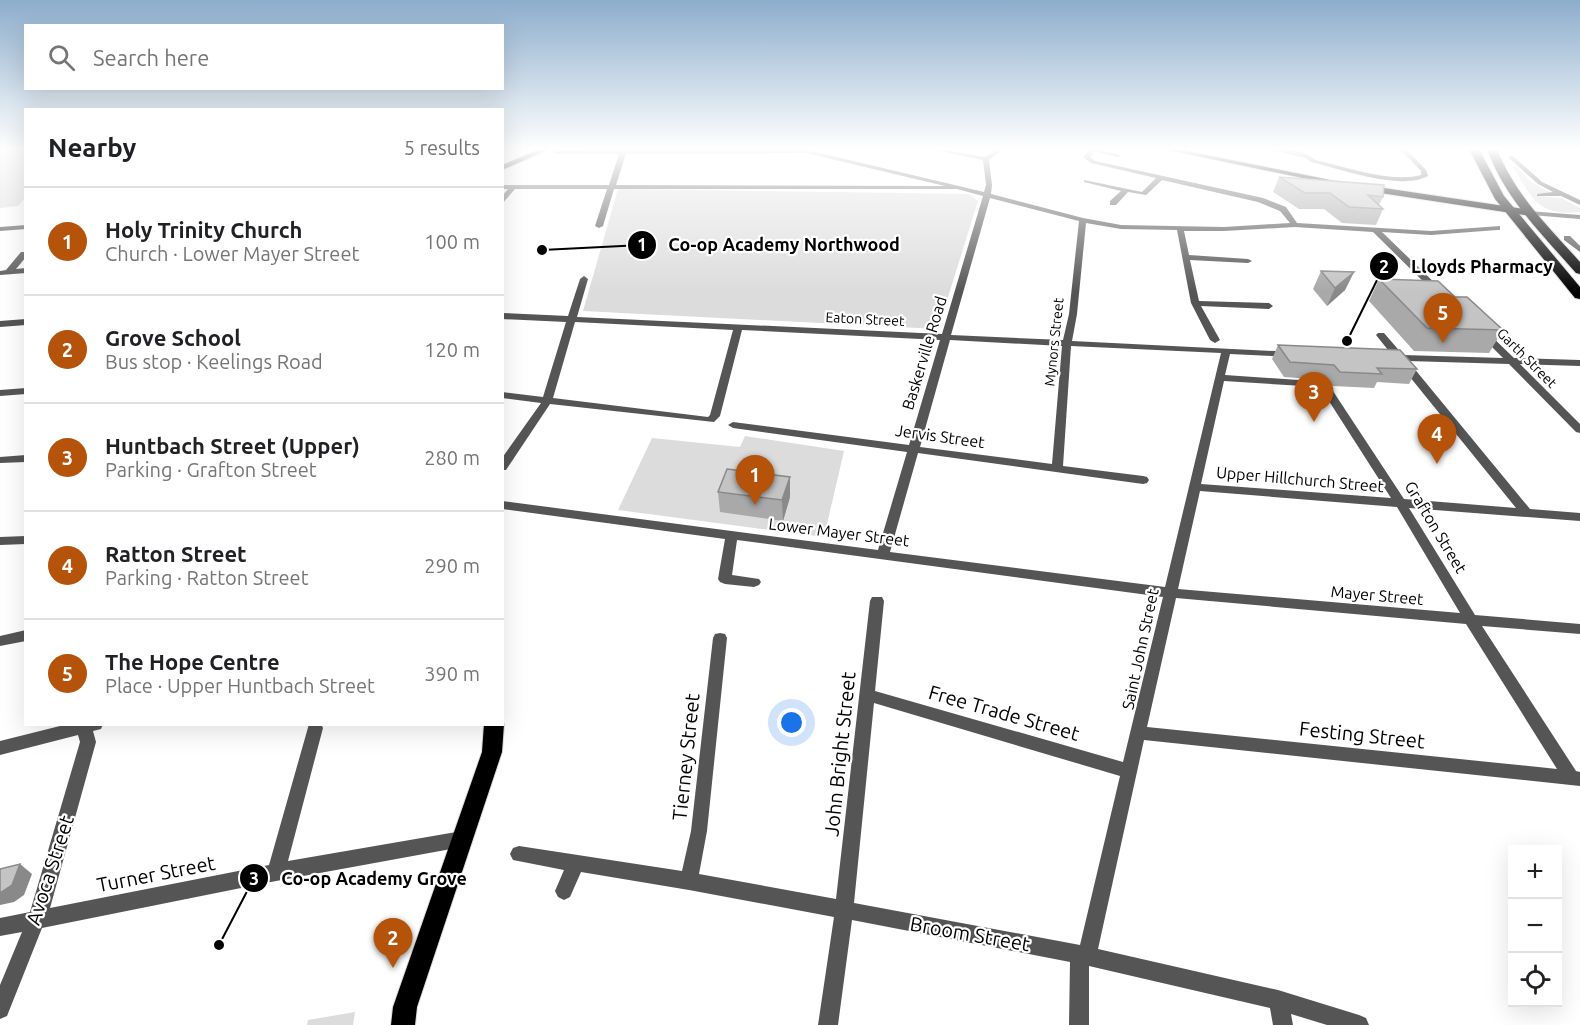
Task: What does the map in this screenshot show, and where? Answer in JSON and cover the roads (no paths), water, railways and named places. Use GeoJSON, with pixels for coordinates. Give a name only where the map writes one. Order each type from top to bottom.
{"type":"FeatureCollection","features":[{"type":"Feature","properties":{"kind":"highway"},"geometry":{"type":"LineString","coordinates":[[1499,197],[1580,295]]}},
{"type":"Feature","properties":{"kind":"highway"},"geometry":{"type":"LineString","coordinates":[[1518,197],[1580,270]]}},
{"type":"Feature","properties":{"kind":"main road"},"geometry":{"type":"LineString","coordinates":[[1416,197],[1533,216]]}},
{"type":"Feature","properties":{"kind":"main road"},"geometry":{"type":"LineString","coordinates":[[403,1025],[405,1007],[492,752],[494,726]]}},
{"type":"Feature","properties":{"kind":"street"},"geometry":{"type":"LineString","coordinates":[[599,226],[607,197]]}},
{"type":"Feature","properties":{"kind":"street","name":"Baskerville Road"},"geometry":{"type":"LineString","coordinates":[[883,554],[986,197]]}},
{"type":"Feature","properties":{"kind":"street"},"geometry":{"type":"LineString","coordinates":[[994,197],[1083,220],[1121,227],[1295,225],[1431,233],[1484,229],[1496,232]]}},
{"type":"Feature","properties":{"kind":"street"},"geometry":{"type":"LineString","coordinates":[[1113,203],[1119,197]]}},
{"type":"Feature","properties":{"kind":"street"},"geometry":{"type":"LineString","coordinates":[[1246,197],[1283,209],[1295,225]]}},
{"type":"Feature","properties":{"kind":"street"},"geometry":{"type":"LineString","coordinates":[[1533,216],[1580,219]]}},
{"type":"Feature","properties":{"kind":"street","name":"Mynors Street"},"geometry":{"type":"LineString","coordinates":[[1057,468],[1067,343],[1083,220]]}},
{"type":"Feature","properties":{"kind":"street"},"geometry":{"type":"LineString","coordinates":[[0,229],[24,227]]}},
{"type":"Feature","properties":{"kind":"street"},"geometry":{"type":"LineString","coordinates":[[1180,228],[1195,303],[1215,340]]}},
{"type":"Feature","properties":{"kind":"street"},"geometry":{"type":"LineString","coordinates":[[1376,231],[1444,296]]}},
{"type":"Feature","properties":{"kind":"street"},"geometry":{"type":"LineString","coordinates":[[1567,238],[1580,250]]}},
{"type":"Feature","properties":{"kind":"street"},"geometry":{"type":"LineString","coordinates":[[4,272],[24,254]]}},
{"type":"Feature","properties":{"kind":"street"},"geometry":{"type":"LineString","coordinates":[[1186,257],[1248,261]]}},
{"type":"Feature","properties":{"kind":"street"},"geometry":{"type":"LineString","coordinates":[[4,272],[24,270]]}},
{"type":"Feature","properties":{"kind":"street"},"geometry":{"type":"LineString","coordinates":[[504,463],[547,401],[584,279]]}},
{"type":"Feature","properties":{"kind":"street"},"geometry":{"type":"LineString","coordinates":[[1195,303],[1269,306]]}},
{"type":"Feature","properties":{"kind":"street","name":"Eaton Street"},"geometry":{"type":"LineString","coordinates":[[504,316],[1307,355]]}},
{"type":"Feature","properties":{"kind":"street"},"geometry":{"type":"LineString","coordinates":[[0,324],[24,322]]}},
{"type":"Feature","properties":{"kind":"street"},"geometry":{"type":"LineString","coordinates":[[504,395],[710,420],[715,416],[739,326]]}},
{"type":"Feature","properties":{"kind":"street","name":"Garth Street"},"geometry":{"type":"LineString","coordinates":[[1478,328],[1580,430]]}},
{"type":"Feature","properties":{"kind":"street"},"geometry":{"type":"LineString","coordinates":[[1381,335],[1527,513]]}},
{"type":"Feature","properties":{"kind":"street","name":"Saint John Street"},"geometry":{"type":"LineString","coordinates":[[1079,1025],[1084,954],[1140,733],[1226,351]]}},
{"type":"Feature","properties":{"kind":"street"},"geometry":{"type":"LineString","coordinates":[[1555,364],[1580,354]]}},
{"type":"Feature","properties":{"kind":"street"},"geometry":{"type":"LineString","coordinates":[[1376,358],[1580,363]]}},
{"type":"Feature","properties":{"kind":"street","name":"Grafton Street"},"geometry":{"type":"LineString","coordinates":[[1221,378],[1323,384],[1401,504],[1471,620],[1575,778]]}},
{"type":"Feature","properties":{"kind":"street"},"geometry":{"type":"LineString","coordinates":[[0,393],[24,391]]}},
{"type":"Feature","properties":{"kind":"street","name":"Jervis Street"},"geometry":{"type":"LineString","coordinates":[[733,425],[1143,480]]}},
{"type":"Feature","properties":{"kind":"street"},"geometry":{"type":"LineString","coordinates":[[0,460],[24,458]]}},
{"type":"Feature","properties":{"kind":"street","name":"Upper Hillchurch Street"},"geometry":{"type":"LineString","coordinates":[[1196,487],[1580,517]]}},
{"type":"Feature","properties":{"kind":"street","name":"Lower Mayer Street"},"geometry":{"type":"LineString","coordinates":[[504,505],[1171,593]]}},
{"type":"Feature","properties":{"kind":"street"},"geometry":{"type":"LineString","coordinates":[[732,535],[725,579],[754,582]]}},
{"type":"Feature","properties":{"kind":"street"},"geometry":{"type":"LineString","coordinates":[[0,541],[24,540]]}},
{"type":"Feature","properties":{"kind":"street","name":"Mayer Street"},"geometry":{"type":"LineString","coordinates":[[1171,593],[1580,629]]}},
{"type":"Feature","properties":{"kind":"street","name":"John Bright Street"},"geometry":{"type":"LineString","coordinates":[[828,1025],[844,912],[877,601]]}},
{"type":"Feature","properties":{"kind":"street"},"geometry":{"type":"LineString","coordinates":[[0,641],[24,636]]}},
{"type":"Feature","properties":{"kind":"street","name":"Tierney Street"},"geometry":{"type":"LineString","coordinates":[[689,881],[699,831],[720,638]]}},
{"type":"Feature","properties":{"kind":"street","name":"Free Trade Street"},"geometry":{"type":"LineString","coordinates":[[868,695],[1129,771]]}},
{"type":"Feature","properties":{"kind":"street"},"geometry":{"type":"LineString","coordinates":[[0,748],[87,726]]}},
{"type":"Feature","properties":{"kind":"street","name":"Avoca Street"},"geometry":{"type":"LineString","coordinates":[[0,1009],[34,921],[74,799],[88,742],[87,726]]}},
{"type":"Feature","properties":{"kind":"street"},"geometry":{"type":"LineString","coordinates":[[276,872],[315,728]]}},
{"type":"Feature","properties":{"kind":"street","name":"Festing Street"},"geometry":{"type":"LineString","coordinates":[[1140,733],[1575,778]]}},
{"type":"Feature","properties":{"kind":"street","name":"Turner Street"},"geometry":{"type":"LineString","coordinates":[[0,927],[276,872],[462,839]]}},
{"type":"Feature","properties":{"kind":"street","name":"Broom Street"},"geometry":{"type":"LineString","coordinates":[[519,854],[689,881],[844,912],[1084,954],[1278,1000],[1359,1025]]}},
{"type":"Feature","properties":{"kind":"street"},"geometry":{"type":"LineString","coordinates":[[564,891],[576,863]]}},
{"type":"Feature","properties":{"kind":"street"},"geometry":{"type":"LineString","coordinates":[[1278,1000],[1283,1025]]}},
{"type":"Feature","properties":{"kind":"place","name":"Co-op Academy Northwood"},"geometry":{"type":"Point","coordinates":[542,250]}},
{"type":"Feature","properties":{"kind":"place","name":"Lloyds Pharmacy"},"geometry":{"type":"Point","coordinates":[1347,341]}},
{"type":"Feature","properties":{"kind":"place","name":"The Hope Centre"},"geometry":{"type":"Point","coordinates":[1443,343]}},
{"type":"Feature","properties":{"kind":"place","name":"Huntbach Street (Upper)"},"geometry":{"type":"Point","coordinates":[1314,422]}},
{"type":"Feature","properties":{"kind":"place","name":"Ratton Street"},"geometry":{"type":"Point","coordinates":[1437,464]}},
{"type":"Feature","properties":{"kind":"place","name":"Holy Trinity Church"},"geometry":{"type":"Point","coordinates":[755,505]}},
{"type":"Feature","properties":{"kind":"place","name":"Co-op Academy Grove"},"geometry":{"type":"Point","coordinates":[219,945]}},
{"type":"Feature","properties":{"kind":"place","name":"Grove School"},"geometry":{"type":"Point","coordinates":[393,968]}}]}
